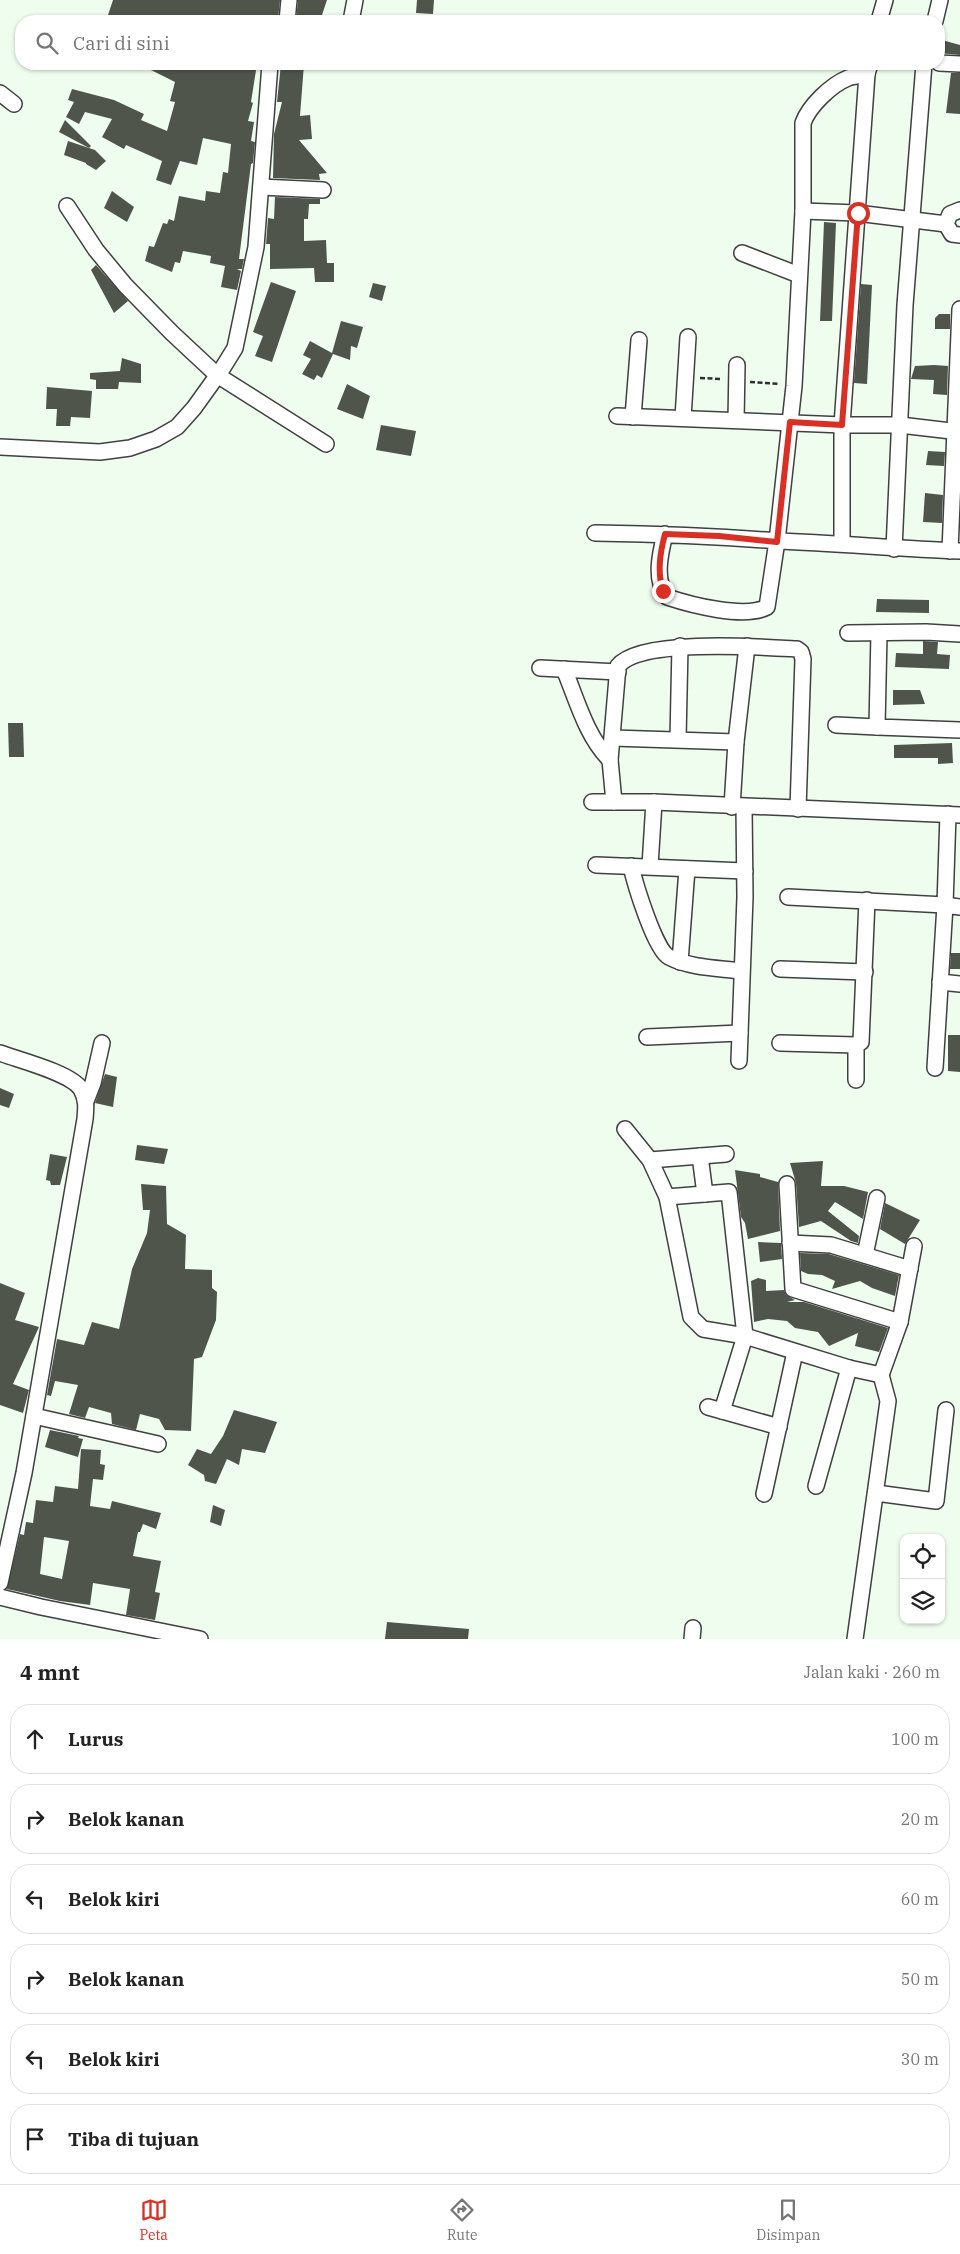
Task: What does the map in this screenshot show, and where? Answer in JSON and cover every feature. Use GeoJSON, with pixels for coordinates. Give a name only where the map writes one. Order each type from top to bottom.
{"type":"FeatureCollection","features":[{"type":"Feature","properties":{"kind":"street"},"geometry":{"type":"LineString","coordinates":[[288,15],[289,0]]}},
{"type":"Feature","properties":{"kind":"street"},"geometry":{"type":"LineString","coordinates":[[352,15],[355,0]]}},
{"type":"Feature","properties":{"kind":"street"},"geometry":{"type":"LineString","coordinates":[[881,15],[885,0]]}},
{"type":"Feature","properties":{"kind":"street"},"geometry":{"type":"LineString","coordinates":[[936,15],[940,0]]}},
{"type":"Feature","properties":{"kind":"street"},"geometry":{"type":"LineString","coordinates":[[945,63],[960,64]]}},
{"type":"Feature","properties":{"kind":"street"},"geometry":{"type":"LineString","coordinates":[[5,448],[100,452],[130,448],[156,439],[177,427],[194,408],[220,372],[235,348],[256,247],[270,70]]}},
{"type":"Feature","properties":{"kind":"street"},"geometry":{"type":"LineString","coordinates":[[665,534],[660,553],[660,582],[667,597],[698,607],[756,611],[768,607],[790,422],[803,210],[803,123],[808,112],[818,100],[847,79],[867,70]]}},
{"type":"Feature","properties":{"kind":"street"},"geometry":{"type":"LineString","coordinates":[[842,543],[842,425],[869,70]]}},
{"type":"Feature","properties":{"kind":"street"},"geometry":{"type":"LineString","coordinates":[[894,549],[910,219],[923,70]]}},
{"type":"Feature","properties":{"kind":"street"},"geometry":{"type":"LineString","coordinates":[[0,93],[14,104]]}},
{"type":"Feature","properties":{"kind":"street"},"geometry":{"type":"LineString","coordinates":[[261,188],[323,190]]}},
{"type":"Feature","properties":{"kind":"street"},"geometry":{"type":"LineString","coordinates":[[67,206],[96,250],[125,285],[172,333],[220,372],[326,444]]}},
{"type":"Feature","properties":{"kind":"street"},"geometry":{"type":"LineString","coordinates":[[803,210],[858,213],[946,224]]}},
{"type":"Feature","properties":{"kind":"street"},"geometry":{"type":"LineString","coordinates":[[946,224],[950,214],[960,210]]}},
{"type":"Feature","properties":{"kind":"street"},"geometry":{"type":"LineString","coordinates":[[946,224],[952,234],[960,235]]}},
{"type":"Feature","properties":{"kind":"street"},"geometry":{"type":"LineString","coordinates":[[742,253],[799,275]]}},
{"type":"Feature","properties":{"kind":"street"},"geometry":{"type":"LineString","coordinates":[[595,533],[719,536],[777,542],[842,543],[894,549],[955,551],[960,309]]}},
{"type":"Feature","properties":{"kind":"street"},"geometry":{"type":"LineString","coordinates":[[683,418],[688,337]]}},
{"type":"Feature","properties":{"kind":"street"},"geometry":{"type":"LineString","coordinates":[[639,340],[625,416],[842,425],[900,425],[957,432]]}},
{"type":"Feature","properties":{"kind":"street"},"geometry":{"type":"LineString","coordinates":[[736,420],[737,365]]}},
{"type":"Feature","properties":{"kind":"street"},"geometry":{"type":"LineString","coordinates":[[877,727],[879,633]]}},
{"type":"Feature","properties":{"kind":"street"},"geometry":{"type":"LineString","coordinates":[[848,634],[960,634]]}},
{"type":"Feature","properties":{"kind":"street"},"geometry":{"type":"LineString","coordinates":[[678,739],[680,646]]}},
{"type":"Feature","properties":{"kind":"street"},"geometry":{"type":"LineString","coordinates":[[614,802],[610,760],[618,672],[621,663],[631,657],[680,646],[747,646],[797,649],[803,659],[798,809]]}},
{"type":"Feature","properties":{"kind":"street"},"geometry":{"type":"LineString","coordinates":[[739,1061],[745,871],[738,807],[736,742],[747,646]]}},
{"type":"Feature","properties":{"kind":"street"},"geometry":{"type":"LineString","coordinates":[[540,668],[618,672]]}},
{"type":"Feature","properties":{"kind":"street"},"geometry":{"type":"LineString","coordinates":[[564,669],[597,747],[610,760]]}},
{"type":"Feature","properties":{"kind":"street"},"geometry":{"type":"LineString","coordinates":[[836,725],[960,730]]}},
{"type":"Feature","properties":{"kind":"street"},"geometry":{"type":"LineString","coordinates":[[613,738],[736,742]]}},
{"type":"Feature","properties":{"kind":"street"},"geometry":{"type":"LineString","coordinates":[[592,802],[654,802],[954,815],[952,906],[940,982],[935,1068]]}},
{"type":"Feature","properties":{"kind":"street"},"geometry":{"type":"LineString","coordinates":[[650,866],[654,802]]}},
{"type":"Feature","properties":{"kind":"street"},"geometry":{"type":"LineString","coordinates":[[596,865],[745,871]]}},
{"type":"Feature","properties":{"kind":"street"},"geometry":{"type":"LineString","coordinates":[[631,866],[635,883],[662,951],[680,962],[741,971]]}},
{"type":"Feature","properties":{"kind":"street"},"geometry":{"type":"LineString","coordinates":[[680,962],[686,869]]}},
{"type":"Feature","properties":{"kind":"street"},"geometry":{"type":"LineString","coordinates":[[788,897],[952,906]]}},
{"type":"Feature","properties":{"kind":"street"},"geometry":{"type":"LineString","coordinates":[[780,1044],[856,1045],[861,1042],[863,1035],[868,900]]}},
{"type":"Feature","properties":{"kind":"street"},"geometry":{"type":"LineString","coordinates":[[780,969],[865,972]]}},
{"type":"Feature","properties":{"kind":"street"},"geometry":{"type":"LineString","coordinates":[[940,982],[960,984]]}},
{"type":"Feature","properties":{"kind":"street"},"geometry":{"type":"LineString","coordinates":[[647,1037],[740,1033]]}},
{"type":"Feature","properties":{"kind":"street"},"geometry":{"type":"LineString","coordinates":[[0,1583],[34,1416],[85,1119],[86,1101],[93,1083],[102,1043]]}},
{"type":"Feature","properties":{"kind":"street"},"geometry":{"type":"LineString","coordinates":[[856,1045],[856,1080]]}},
{"type":"Feature","properties":{"kind":"street"},"geometry":{"type":"LineString","coordinates":[[0,1053],[68,1078],[80,1087],[86,1101]]}},
{"type":"Feature","properties":{"kind":"street"},"geometry":{"type":"LineString","coordinates":[[625,1129],[650,1160],[667,1197],[691,1317],[703,1329],[745,1336],[849,1368],[881,1375]]}},
{"type":"Feature","properties":{"kind":"street"},"geometry":{"type":"LineString","coordinates":[[650,1160],[726,1154]]}},
{"type":"Feature","properties":{"kind":"street"},"geometry":{"type":"LineString","coordinates":[[700,1156],[705,1194]]}},
{"type":"Feature","properties":{"kind":"street"},"geometry":{"type":"LineString","coordinates":[[787,1184],[793,1289],[900,1322]]}},
{"type":"Feature","properties":{"kind":"street"},"geometry":{"type":"LineString","coordinates":[[667,1197],[728,1192],[745,1336],[715,1409],[779,1427]]}},
{"type":"Feature","properties":{"kind":"street"},"geometry":{"type":"LineString","coordinates":[[865,1255],[877,1198]]}},
{"type":"Feature","properties":{"kind":"street"},"geometry":{"type":"LineString","coordinates":[[790,1243],[831,1245],[910,1269]]}},
{"type":"Feature","properties":{"kind":"street"},"geometry":{"type":"LineString","coordinates":[[855,1639],[888,1401],[881,1375],[900,1322],[914,1246]]}},
{"type":"Feature","properties":{"kind":"street"},"geometry":{"type":"LineString","coordinates":[[764,1494],[795,1352]]}},
{"type":"Feature","properties":{"kind":"street"},"geometry":{"type":"LineString","coordinates":[[816,1486],[849,1368]]}},
{"type":"Feature","properties":{"kind":"street"},"geometry":{"type":"LineString","coordinates":[[876,1493],[936,1501],[946,1410]]}},
{"type":"Feature","properties":{"kind":"street"},"geometry":{"type":"LineString","coordinates":[[34,1416],[158,1444]]}},
{"type":"Feature","properties":{"kind":"street"},"geometry":{"type":"LineString","coordinates":[[0,1597],[154,1634],[200,1639]]}},
{"type":"Feature","properties":{"kind":"building"},"geometry":{"type":"Polygon","coordinates":[[[113,0],[280,0],[278,15],[108,15],[113,0]]]}},
{"type":"Feature","properties":{"kind":"building"},"geometry":{"type":"Polygon","coordinates":[[[298,0],[327,0],[322,15],[297,15],[298,0]]]}},
{"type":"Feature","properties":{"kind":"building"},"geometry":{"type":"Polygon","coordinates":[[[417,0],[434,0],[433,14],[416,13],[417,0]]]}},
{"type":"Feature","properties":{"kind":"building"},"geometry":{"type":"Polygon","coordinates":[[[945,41],[960,45],[960,55],[945,54],[945,41]]]}},
{"type":"Feature","properties":{"kind":"building"},"geometry":{"type":"Polygon","coordinates":[[[151,70],[256,70],[251,102],[253,103],[248,121],[254,122],[251,141],[255,142],[239,259],[244,259],[242,269],[237,269],[241,271],[237,290],[221,287],[225,266],[210,263],[211,256],[183,251],[180,263],[175,262],[172,272],[145,261],[149,246],[154,247],[163,223],[167,224],[169,219],[174,221],[179,196],[205,201],[206,191],[220,193],[223,172],[228,173],[231,144],[203,138],[197,165],[180,161],[171,185],[156,180],[162,161],[126,145],[124,149],[102,137],[112,119],[85,112],[79,124],[66,117],[74,102],[68,100],[72,89],[114,100],[144,114],[141,120],[167,131],[175,102],[170,101],[175,82],[151,70]]]}},
{"type":"Feature","properties":{"kind":"building"},"geometry":{"type":"Polygon","coordinates":[[[280,70],[304,70],[300,116],[310,115],[312,139],[299,140],[327,173],[319,174],[320,180],[273,178],[274,134],[282,102],[277,102],[280,70]]]}},
{"type":"Feature","properties":{"kind":"building"},"geometry":{"type":"Polygon","coordinates":[[[951,73],[960,73],[960,114],[946,113],[951,73]]]}},
{"type":"Feature","properties":{"kind":"building"},"geometry":{"type":"Polygon","coordinates":[[[65,120],[91,146],[89,148],[59,132],[65,120]]]}},
{"type":"Feature","properties":{"kind":"building"},"geometry":{"type":"Polygon","coordinates":[[[68,141],[95,150],[106,161],[96,170],[86,163],[64,155],[68,141]]]}},
{"type":"Feature","properties":{"kind":"building"},"geometry":{"type":"Polygon","coordinates":[[[112,191],[134,207],[127,222],[104,208],[112,191]]]}},
{"type":"Feature","properties":{"kind":"building"},"geometry":{"type":"Polygon","coordinates":[[[275,197],[320,199],[320,204],[309,204],[308,219],[304,219],[304,241],[326,240],[327,263],[334,263],[334,282],[315,282],[314,268],[270,269],[270,244],[266,244],[268,218],[274,219],[275,197]]]}},
{"type":"Feature","properties":{"kind":"building"},"geometry":{"type":"Polygon","coordinates":[[[824,222],[836,223],[832,321],[820,321],[824,222]]]}},
{"type":"Feature","properties":{"kind":"building"},"geometry":{"type":"Polygon","coordinates":[[[96,265],[128,301],[114,313],[91,270],[96,265]]]}},
{"type":"Feature","properties":{"kind":"building"},"geometry":{"type":"Polygon","coordinates":[[[271,282],[296,291],[272,362],[255,356],[263,336],[253,332],[271,282]]]}},
{"type":"Feature","properties":{"kind":"building"},"geometry":{"type":"Polygon","coordinates":[[[373,283],[386,286],[382,301],[369,297],[373,283]]]}},
{"type":"Feature","properties":{"kind":"building"},"geometry":{"type":"Polygon","coordinates":[[[861,284],[872,285],[867,384],[854,383],[861,284]]]}},
{"type":"Feature","properties":{"kind":"building"},"geometry":{"type":"Polygon","coordinates":[[[939,314],[950,314],[950,329],[935,329],[935,318],[939,314]]]}},
{"type":"Feature","properties":{"kind":"building"},"geometry":{"type":"Polygon","coordinates":[[[341,321],[363,327],[357,348],[351,346],[350,360],[333,354],[322,378],[317,375],[314,380],[302,374],[311,359],[303,355],[310,341],[332,353],[341,321]]]}},
{"type":"Feature","properties":{"kind":"building"},"geometry":{"type":"Polygon","coordinates":[[[122,358],[141,364],[141,383],[119,382],[118,389],[96,389],[96,380],[90,379],[90,373],[120,371],[122,358]]]}},
{"type":"Feature","properties":{"kind":"building"},"geometry":{"type":"Polygon","coordinates":[[[915,366],[948,366],[947,395],[933,394],[934,380],[911,379],[915,366]]]}},
{"type":"Feature","properties":{"kind":"building"},"geometry":{"type":"Polygon","coordinates":[[[347,384],[370,396],[363,419],[337,409],[347,384]]]}},
{"type":"Feature","properties":{"kind":"building"},"geometry":{"type":"Polygon","coordinates":[[[47,387],[92,391],[90,418],[71,417],[70,426],[56,426],[57,409],[46,409],[47,387]]]}},
{"type":"Feature","properties":{"kind":"building"},"geometry":{"type":"Polygon","coordinates":[[[381,425],[416,431],[411,456],[376,450],[381,425]]]}},
{"type":"Feature","properties":{"kind":"building"},"geometry":{"type":"Polygon","coordinates":[[[928,451],[945,452],[944,466],[926,465],[928,451]]]}},
{"type":"Feature","properties":{"kind":"building"},"geometry":{"type":"Polygon","coordinates":[[[925,493],[943,495],[942,523],[923,522],[925,493]]]}},
{"type":"Feature","properties":{"kind":"building"},"geometry":{"type":"Polygon","coordinates":[[[877,599],[929,600],[929,613],[876,612],[877,599]]]}},
{"type":"Feature","properties":{"kind":"building"},"geometry":{"type":"Polygon","coordinates":[[[923,641],[938,642],[937,654],[950,655],[949,669],[895,667],[896,653],[923,654],[923,641]]]}},
{"type":"Feature","properties":{"kind":"building"},"geometry":{"type":"Polygon","coordinates":[[[893,690],[920,690],[925,704],[893,705],[893,690]]]}},
{"type":"Feature","properties":{"kind":"building"},"geometry":{"type":"Polygon","coordinates":[[[8,723],[23,723],[24,757],[9,757],[8,723]]]}},
{"type":"Feature","properties":{"kind":"building"},"geometry":{"type":"Polygon","coordinates":[[[952,743],[953,763],[938,764],[938,758],[894,758],[894,745],[952,743]]]}},
{"type":"Feature","properties":{"kind":"building"},"geometry":{"type":"Polygon","coordinates":[[[951,953],[960,953],[960,969],[950,969],[951,953]]]}},
{"type":"Feature","properties":{"kind":"building"},"geometry":{"type":"Polygon","coordinates":[[[948,1035],[960,1035],[960,1072],[948,1071],[948,1035]]]}},
{"type":"Feature","properties":{"kind":"building"},"geometry":{"type":"Polygon","coordinates":[[[105,1074],[117,1077],[113,1107],[95,1103],[105,1074]]]}},
{"type":"Feature","properties":{"kind":"building"},"geometry":{"type":"Polygon","coordinates":[[[0,1088],[14,1094],[9,1108],[0,1105],[0,1088]]]}},
{"type":"Feature","properties":{"kind":"building"},"geometry":{"type":"Polygon","coordinates":[[[137,1145],[168,1149],[164,1164],[135,1160],[137,1145]]]}},
{"type":"Feature","properties":{"kind":"building"},"geometry":{"type":"Polygon","coordinates":[[[50,1154],[67,1157],[60,1185],[51,1185],[50,1181],[46,1180],[50,1154]]]}},
{"type":"Feature","properties":{"kind":"building"},"geometry":{"type":"Polygon","coordinates":[[[823,1161],[821,1186],[844,1186],[868,1192],[863,1219],[835,1202],[828,1211],[859,1236],[858,1243],[851,1241],[821,1221],[799,1227],[796,1183],[790,1163],[823,1161]]]}},
{"type":"Feature","properties":{"kind":"building"},"geometry":{"type":"Polygon","coordinates":[[[735,1170],[760,1174],[760,1177],[778,1182],[780,1231],[748,1239],[745,1223],[741,1217],[735,1170]]]}},
{"type":"Feature","properties":{"kind":"building"},"geometry":{"type":"Polygon","coordinates":[[[141,1184],[166,1186],[167,1224],[186,1235],[185,1269],[212,1270],[212,1288],[217,1292],[216,1320],[202,1357],[194,1359],[191,1431],[165,1430],[159,1419],[140,1414],[136,1430],[112,1424],[111,1413],[89,1407],[85,1418],[69,1414],[78,1385],[55,1381],[51,1396],[47,1395],[57,1339],[84,1345],[92,1322],[119,1329],[132,1269],[147,1233],[150,1210],[143,1210],[141,1184]]]}},
{"type":"Feature","properties":{"kind":"building"},"geometry":{"type":"Polygon","coordinates":[[[885,1203],[920,1220],[905,1244],[880,1229],[885,1203]]]}},
{"type":"Feature","properties":{"kind":"building"},"geometry":{"type":"Polygon","coordinates":[[[758,1242],[781,1243],[782,1259],[760,1262],[758,1242]]]}},
{"type":"Feature","properties":{"kind":"building"},"geometry":{"type":"Polygon","coordinates":[[[800,1253],[829,1254],[899,1275],[895,1296],[872,1288],[860,1281],[832,1289],[835,1281],[822,1275],[808,1274],[801,1271],[800,1253]]]}},
{"type":"Feature","properties":{"kind":"building"},"geometry":{"type":"Polygon","coordinates":[[[758,1278],[766,1280],[766,1291],[784,1290],[786,1295],[795,1300],[787,1302],[804,1302],[888,1328],[879,1352],[855,1346],[858,1333],[829,1346],[818,1332],[795,1328],[787,1321],[768,1319],[754,1322],[751,1281],[758,1278]]]}},
{"type":"Feature","properties":{"kind":"building"},"geometry":{"type":"Polygon","coordinates":[[[0,1283],[25,1293],[15,1320],[39,1327],[13,1384],[29,1390],[23,1413],[0,1405],[0,1283]]]}},
{"type":"Feature","properties":{"kind":"building"},"geometry":{"type":"Polygon","coordinates":[[[234,1410],[277,1422],[265,1453],[242,1449],[239,1465],[227,1459],[216,1484],[205,1481],[204,1475],[188,1465],[197,1449],[211,1454],[223,1436],[234,1410]]]}},
{"type":"Feature","properties":{"kind":"building"},"geometry":{"type":"Polygon","coordinates":[[[50,1430],[79,1436],[78,1438],[83,1439],[78,1457],[45,1447],[50,1430]]]}},
{"type":"Feature","properties":{"kind":"building"},"geometry":{"type":"Polygon","coordinates":[[[81,1449],[101,1450],[100,1464],[105,1465],[103,1480],[93,1479],[90,1506],[110,1509],[112,1501],[161,1513],[156,1529],[143,1524],[140,1532],[138,1532],[133,1556],[161,1561],[155,1592],[160,1593],[155,1620],[126,1615],[130,1589],[93,1583],[90,1605],[60,1601],[7,1589],[20,1534],[24,1535],[26,1522],[33,1523],[36,1500],[53,1502],[55,1486],[78,1489],[81,1449]],[[44,1537],[40,1574],[62,1579],[69,1541],[44,1537]]]}},
{"type":"Feature","properties":{"kind":"building"},"geometry":{"type":"Polygon","coordinates":[[[213,1505],[225,1510],[221,1526],[210,1522],[213,1505]]]}},
{"type":"Feature","properties":{"kind":"building"},"geometry":{"type":"Polygon","coordinates":[[[387,1622],[469,1629],[468,1639],[385,1639],[387,1622]]]}},
{"type":"Feature","properties":{"kind":"route"},"geometry":{"type":"LineString","coordinates":[[663,591],[660,582],[660,553],[665,534],[719,536],[777,542],[790,422],[842,425],[858,213]]}}]}
